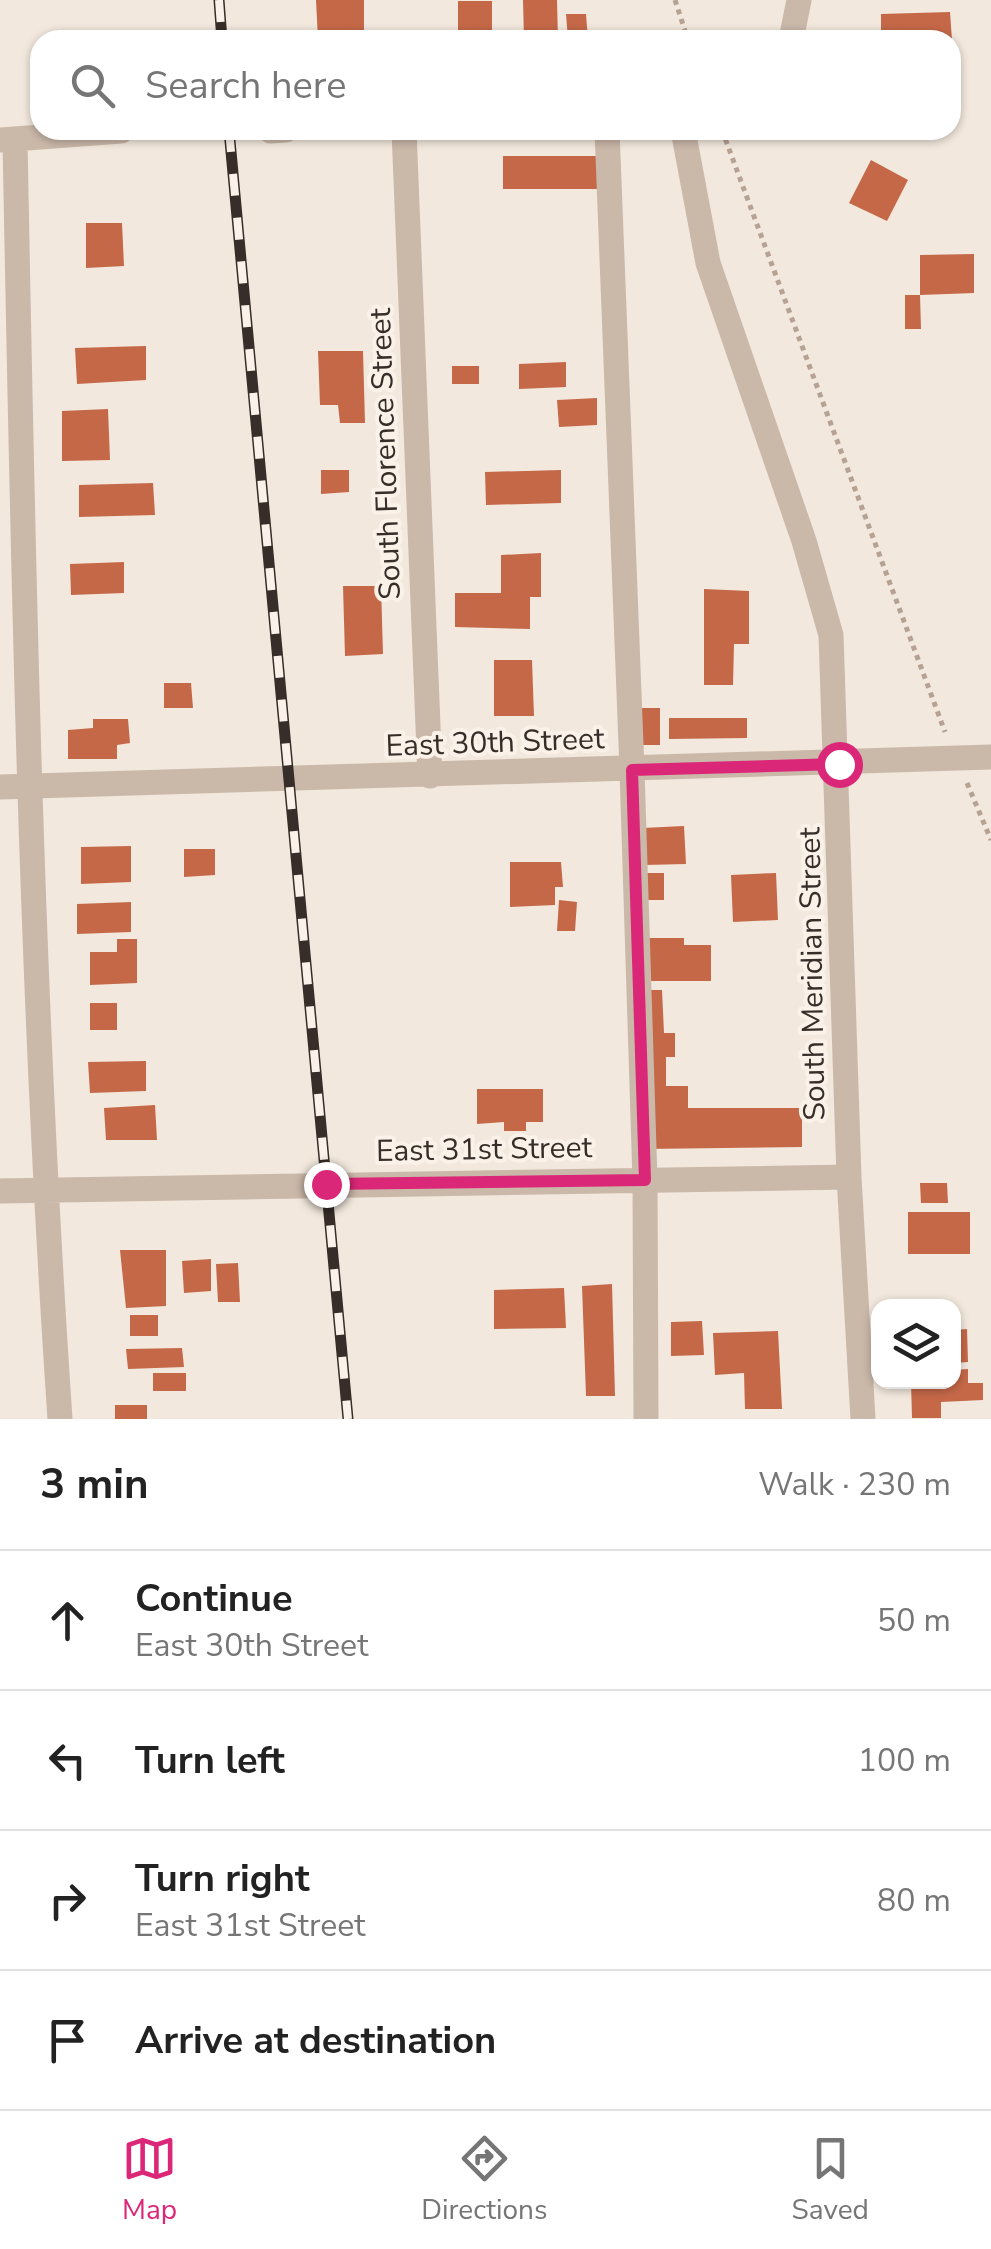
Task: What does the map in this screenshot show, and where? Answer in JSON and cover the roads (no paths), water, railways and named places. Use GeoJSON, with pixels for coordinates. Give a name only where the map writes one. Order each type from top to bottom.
{"type":"FeatureCollection","features":[{"type":"Feature","properties":{"kind":"street"},"geometry":{"type":"LineString","coordinates":[[793,30],[799,0]]}},
{"type":"Feature","properties":{"kind":"street"},"geometry":{"type":"LineString","coordinates":[[7,140],[28,787],[45,1190],[60,1419]]}},
{"type":"Feature","properties":{"kind":"street","name":"South Florence Street"},"geometry":{"type":"LineString","coordinates":[[404,140],[430,776]]}},
{"type":"Feature","properties":{"kind":"street"},"geometry":{"type":"LineString","coordinates":[[607,140],[645,1180],[646,1419]]}},
{"type":"Feature","properties":{"kind":"street","name":"South Meridian Street"},"geometry":{"type":"LineString","coordinates":[[685,140],[708,264],[804,541],[831,635],[839,764],[849,1177],[863,1419]]}},
{"type":"Feature","properties":{"kind":"street","name":"East 30th Street"},"geometry":{"type":"LineString","coordinates":[[0,787],[839,764],[991,756]]}},
{"type":"Feature","properties":{"kind":"street","name":"East 31st Street"},"geometry":{"type":"LineString","coordinates":[[0,1190],[849,1177]]}},
{"type":"Feature","properties":{"kind":"railway"},"geometry":{"type":"LineString","coordinates":[[219,0],[221,30]]}},
{"type":"Feature","properties":{"kind":"railway"},"geometry":{"type":"LineString","coordinates":[[230,140],[348,1419]]}}]}
